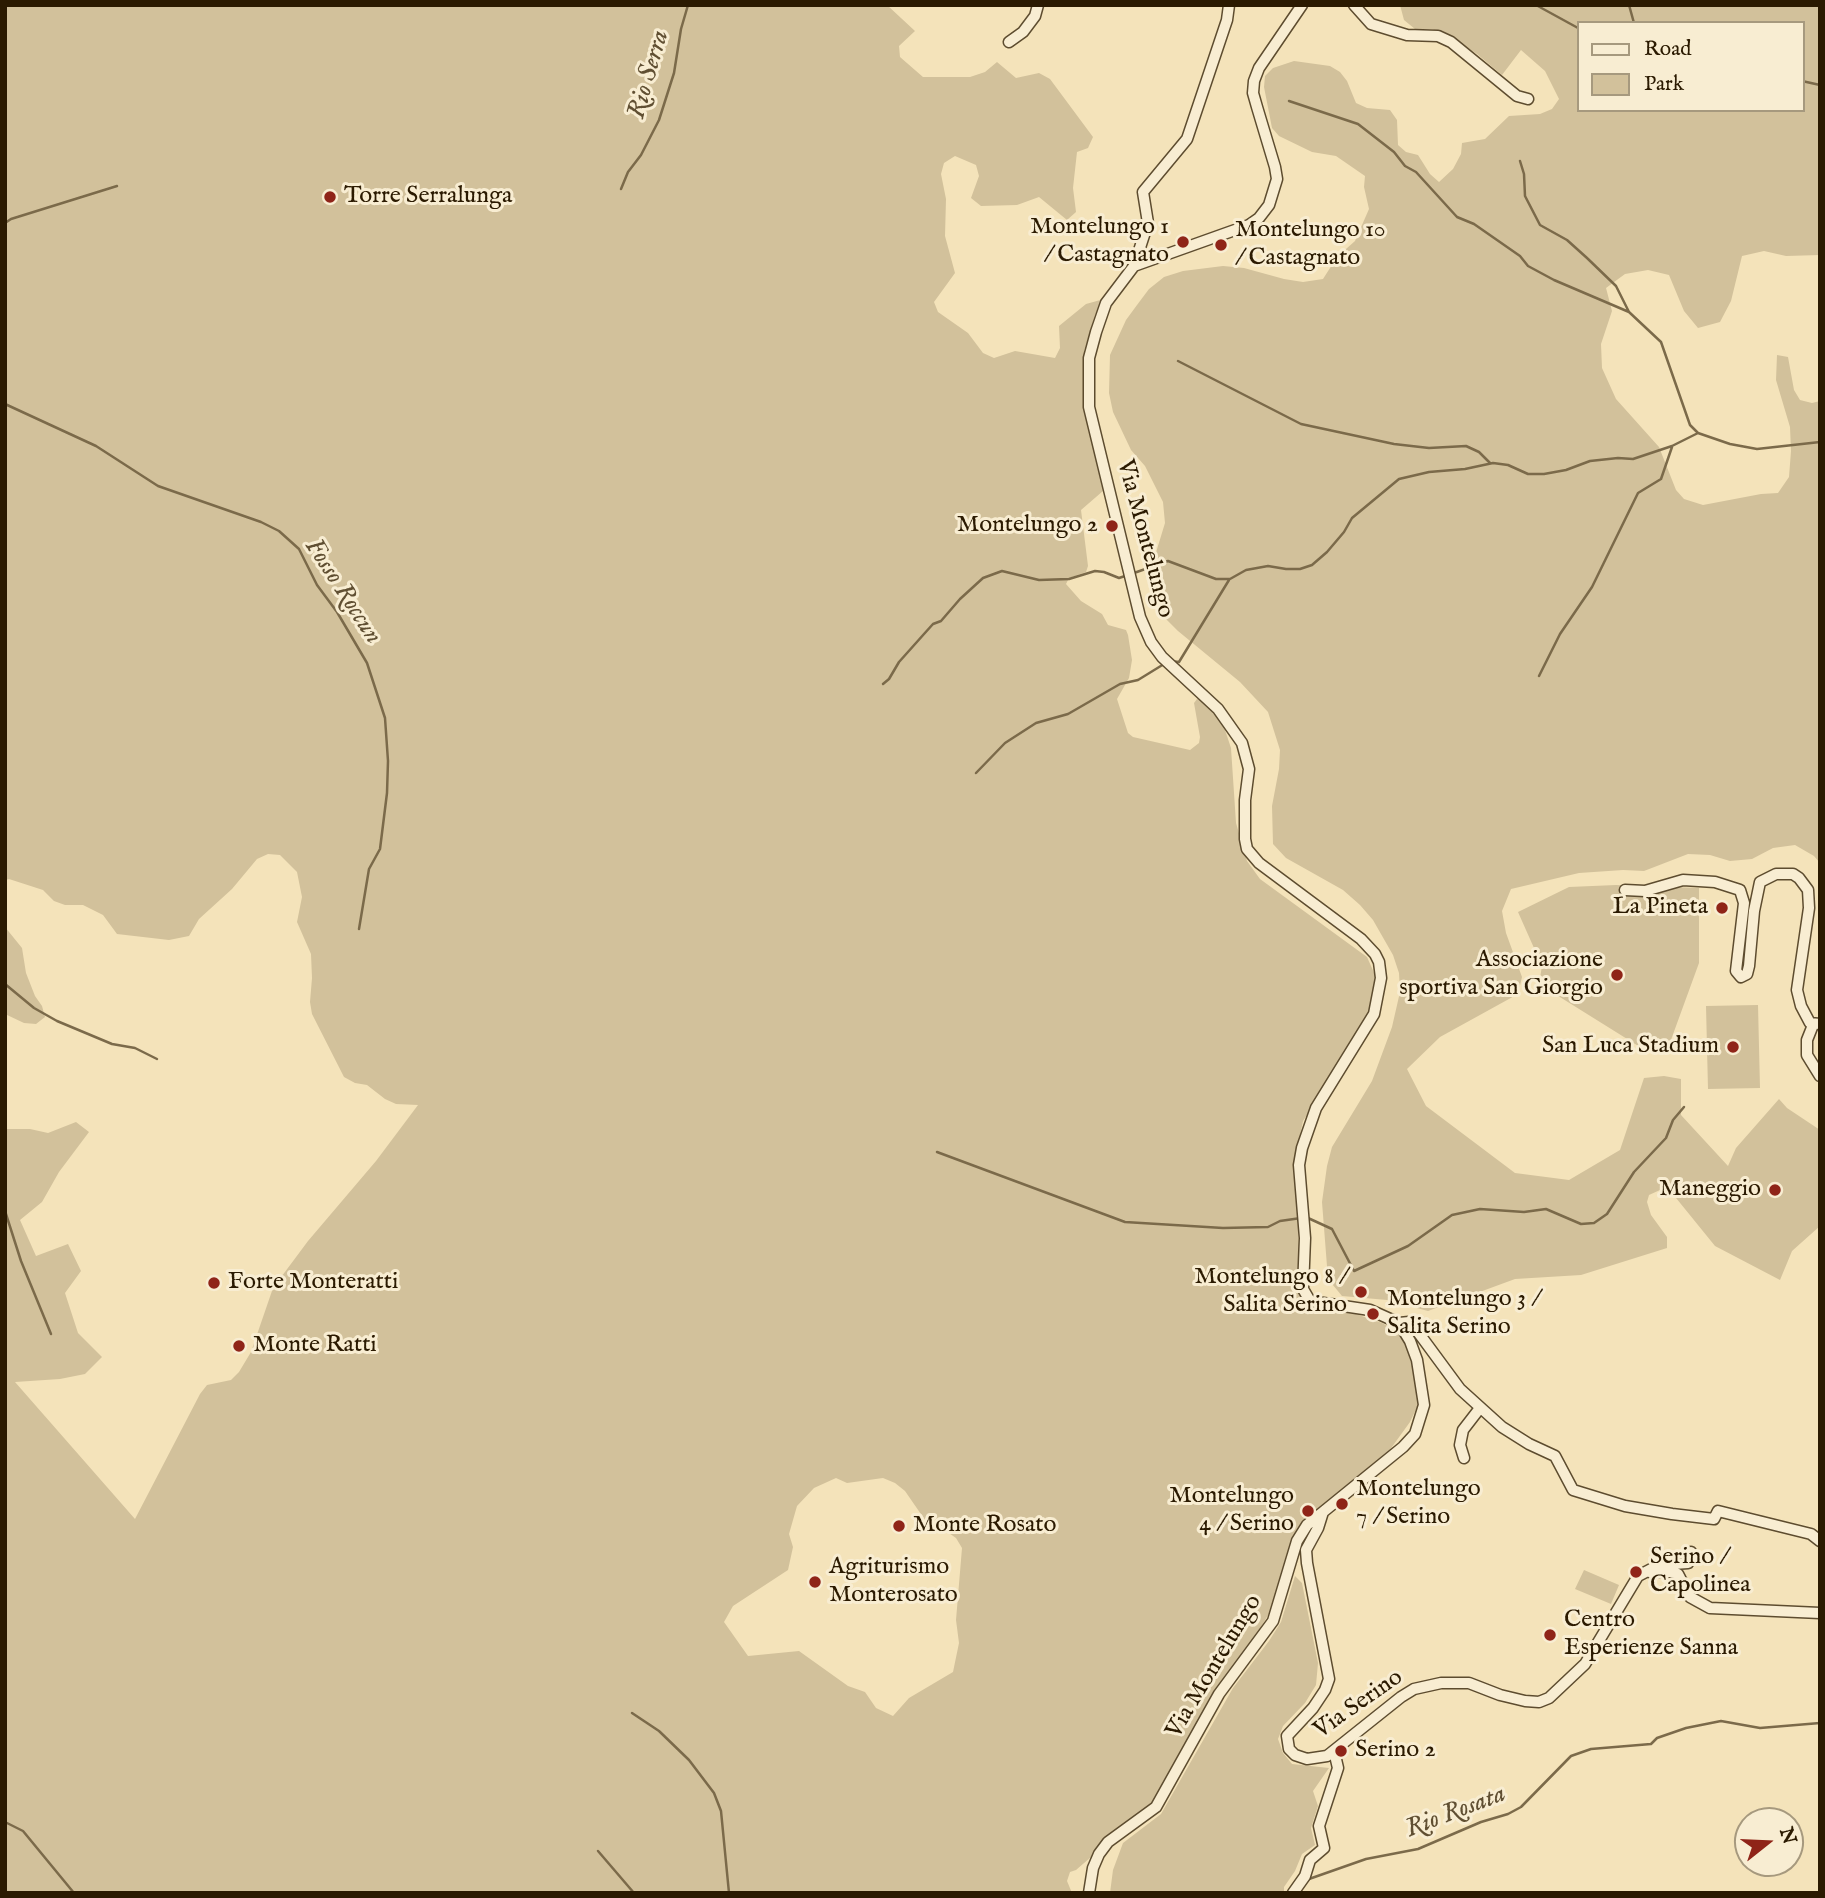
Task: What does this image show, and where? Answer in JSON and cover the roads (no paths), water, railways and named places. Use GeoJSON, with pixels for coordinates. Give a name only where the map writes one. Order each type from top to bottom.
{"type":"FeatureCollection","features":[{"type":"Feature","properties":{"kind":"street"},"geometry":{"type":"LineString","coordinates":[[1009,42],[1023,32],[1035,16],[1038,5]]}},
{"type":"Feature","properties":{"kind":"street"},"geometry":{"type":"LineString","coordinates":[[1134,267],[1148,223],[1143,192],[1187,139],[1227,20],[1229,5]]}},
{"type":"Feature","properties":{"kind":"street"},"geometry":{"type":"LineString","coordinates":[[1134,267],[1249,225],[1259,218],[1269,205],[1277,179],[1256,107],[1254,81],[1259,68],[1302,5]]}},
{"type":"Feature","properties":{"kind":"street"},"geometry":{"type":"LineString","coordinates":[[1354,5],[1371,24],[1407,35],[1438,36],[1451,42],[1517,96],[1528,99]]}},
{"type":"Feature","properties":{"kind":"street","name":"Via Montelungo"},"geometry":{"type":"LineString","coordinates":[[1089,1893],[1093,1868],[1099,1854],[1108,1842],[1156,1807],[1219,1693],[1273,1621],[1297,1541],[1307,1525],[1403,1447],[1415,1434],[1424,1405],[1410,1341],[1399,1323],[1370,1310],[1310,1301],[1303,1289],[1305,1238],[1301,1148],[1316,1108],[1374,1014],[1378,1003],[1381,969],[1375,954],[1361,939],[1251,856],[1245,839],[1245,800],[1249,769],[1242,743],[1218,709],[1162,657],[1151,642],[1140,617],[1088,407],[1087,384],[1089,358],[1106,303],[1134,267]]}},
{"type":"Feature","properties":{"kind":"street"},"geometry":{"type":"LineString","coordinates":[[1625,890],[1645,891],[1683,880],[1715,882],[1740,890],[1744,903],[1736,971],[1741,977],[1747,974],[1749,966],[1754,911],[1760,882],[1776,874],[1793,874],[1799,878],[1808,890],[1809,908],[1797,990],[1805,1016],[1816,1025],[1807,1040],[1807,1055],[1820,1076]]}},
{"type":"Feature","properties":{"kind":"street"},"geometry":{"type":"LineString","coordinates":[[1399,1323],[1409,1322],[1415,1328],[1460,1389],[1502,1427],[1555,1456],[1573,1490],[1625,1506],[1714,1519],[1718,1511],[1811,1534],[1820,1541]]}},
{"type":"Feature","properties":{"kind":"street"},"geometry":{"type":"LineString","coordinates":[[1464,1458],[1460,1445],[1463,1430],[1480,1408]]}},
{"type":"Feature","properties":{"kind":"street","name":"Via Serino"},"geometry":{"type":"LineString","coordinates":[[1323,1512],[1306,1550],[1329,1679],[1325,1690],[1312,1708],[1287,1736],[1287,1743],[1295,1755],[1307,1759],[1319,1758],[1334,1751],[1414,1689],[1441,1683],[1469,1683],[1525,1701],[1539,1702],[1549,1698],[1584,1664],[1633,1582],[1645,1572]]}},
{"type":"Feature","properties":{"kind":"street"},"geometry":{"type":"LineString","coordinates":[[1645,1572],[1659,1565],[1688,1563],[1691,1552]]}},
{"type":"Feature","properties":{"kind":"street"},"geometry":{"type":"LineString","coordinates":[[1645,1572],[1678,1574],[1690,1597],[1710,1608],[1820,1614]]}},
{"type":"Feature","properties":{"kind":"street"},"geometry":{"type":"LineString","coordinates":[[1293,1893],[1305,1876],[1310,1860],[1324,1848],[1319,1826],[1338,1768],[1334,1751]]}},
{"type":"Feature","properties":{"kind":"waterway","name":"Rio Serra"},"geometry":{"type":"LineString","coordinates":[[621,189],[659,120],[674,73],[688,5]]}},
{"type":"Feature","properties":{"kind":"waterway"},"geometry":{"type":"LineString","coordinates":[[1536,5],[1576,27]]}},
{"type":"Feature","properties":{"kind":"waterway"},"geometry":{"type":"LineString","coordinates":[[1629,5],[1633,21]]}},
{"type":"Feature","properties":{"kind":"waterway"},"geometry":{"type":"LineString","coordinates":[[1804,81],[1820,85]]}},
{"type":"Feature","properties":{"kind":"waterway"},"geometry":{"type":"LineString","coordinates":[[1289,101],[1358,124],[1394,152],[1405,166],[1416,172],[1457,217],[1474,224],[1520,256],[1528,266],[1629,312]]}},
{"type":"Feature","properties":{"kind":"waterway"},"geometry":{"type":"LineString","coordinates":[[1520,161],[1524,174],[1525,196],[1540,225],[1567,240],[1616,286],[1629,312],[1661,342],[1690,425],[1698,433],[1730,444],[1757,449],[1820,442]]}},
{"type":"Feature","properties":{"kind":"waterway"},"geometry":{"type":"LineString","coordinates":[[5,223],[117,186]]}},
{"type":"Feature","properties":{"kind":"waterway"},"geometry":{"type":"LineString","coordinates":[[1178,361],[1301,424],[1394,444],[1429,448],[1466,446],[1479,452],[1490,463]]}},
{"type":"Feature","properties":{"kind":"waterway","name":"Fosso Roccun"},"geometry":{"type":"LineString","coordinates":[[5,404],[96,446],[158,486],[261,522],[279,531],[299,549],[317,585],[337,612],[367,663],[385,718],[387,793],[380,849],[369,869],[359,929]]}},
{"type":"Feature","properties":{"kind":"waterway"},"geometry":{"type":"LineString","coordinates":[[1134,573],[1168,561],[1216,579],[1230,579],[1246,570],[1268,566],[1300,569],[1312,565],[1327,552],[1352,518],[1399,479],[1493,463],[1508,465],[1528,474],[1544,474],[1566,470],[1590,461],[1633,459],[1672,446],[1698,433]]}},
{"type":"Feature","properties":{"kind":"waterway"},"geometry":{"type":"LineString","coordinates":[[1539,676],[1560,634],[1592,587],[1638,493],[1661,479],[1672,447]]}},
{"type":"Feature","properties":{"kind":"waterway"},"geometry":{"type":"LineString","coordinates":[[883,684],[933,624],[941,621],[983,578],[1002,571],[1039,580],[1069,579],[1095,571],[1119,578],[1128,575]]}},
{"type":"Feature","properties":{"kind":"waterway"},"geometry":{"type":"LineString","coordinates":[[1170,661],[1179,662],[1229,580]]}},
{"type":"Feature","properties":{"kind":"waterway"},"geometry":{"type":"LineString","coordinates":[[976,773],[1005,743],[1036,723],[1068,714],[1120,684],[1138,680],[1164,664]]}},
{"type":"Feature","properties":{"kind":"waterway"},"geometry":{"type":"LineString","coordinates":[[5,984],[34,1008],[57,1021],[112,1044],[135,1048],[157,1059]]}},
{"type":"Feature","properties":{"kind":"waterway"},"geometry":{"type":"LineString","coordinates":[[1308,1218],[1332,1229],[1354,1271],[1408,1246],[1452,1215],[1480,1209],[1524,1212],[1546,1209],[1581,1224],[1594,1223],[1607,1214],[1634,1172],[1666,1138],[1673,1120],[1684,1107]]}},
{"type":"Feature","properties":{"kind":"waterway"},"geometry":{"type":"LineString","coordinates":[[937,1152],[1125,1222],[1223,1228],[1268,1227],[1280,1221],[1301,1218]]}},
{"type":"Feature","properties":{"kind":"waterway"},"geometry":{"type":"LineString","coordinates":[[5,1211],[21,1261],[51,1334]]}},
{"type":"Feature","properties":{"kind":"waterway"},"geometry":{"type":"LineString","coordinates":[[632,1713],[659,1731],[689,1760],[714,1793],[721,1811],[729,1893]]}},
{"type":"Feature","properties":{"kind":"waterway","name":"Rio Rosata"},"geometry":{"type":"LineString","coordinates":[[1309,1879],[1366,1859],[1418,1849],[1481,1822],[1508,1814],[1521,1807],[1571,1756],[1591,1749],[1651,1744],[1657,1738],[1686,1728],[1721,1721],[1760,1728],[1820,1723]]}},
{"type":"Feature","properties":{"kind":"waterway"},"geometry":{"type":"LineString","coordinates":[[5,1822],[23,1831],[74,1893]]}},
{"type":"Feature","properties":{"kind":"waterway","name":"Rio Rosata"},"geometry":{"type":"LineString","coordinates":[[598,1851],[634,1893]]}},
{"type":"Feature","properties":{"kind":"place","name":"Torre Serralunga"},"geometry":{"type":"Point","coordinates":[330,197]}},
{"type":"Feature","properties":{"kind":"place","name":"Montelungo 1 / Castagnato"},"geometry":{"type":"Point","coordinates":[1183,242]}},
{"type":"Feature","properties":{"kind":"place","name":"Montelungo 10 / Castagnato"},"geometry":{"type":"Point","coordinates":[1221,245]}},
{"type":"Feature","properties":{"kind":"place","name":"Montelungo 2"},"geometry":{"type":"Point","coordinates":[1112,526]}},
{"type":"Feature","properties":{"kind":"place","name":"La Pineta"},"geometry":{"type":"Point","coordinates":[1722,908]}},
{"type":"Feature","properties":{"kind":"place","name":"Associazione sportiva San Giorgio"},"geometry":{"type":"Point","coordinates":[1617,975]}},
{"type":"Feature","properties":{"kind":"place","name":"San Luca Stadium"},"geometry":{"type":"Point","coordinates":[1733,1047]}},
{"type":"Feature","properties":{"kind":"place","name":"Maneggio"},"geometry":{"type":"Point","coordinates":[1775,1190]}},
{"type":"Feature","properties":{"kind":"place","name":"Forte Monteratti"},"geometry":{"type":"Point","coordinates":[214,1283]}},
{"type":"Feature","properties":{"kind":"place","name":"Montelungo 8 / Salita Serino"},"geometry":{"type":"Point","coordinates":[1361,1292]}},
{"type":"Feature","properties":{"kind":"place","name":"Montelungo 3 / Salita Serino"},"geometry":{"type":"Point","coordinates":[1373,1314]}},
{"type":"Feature","properties":{"kind":"place","name":"Monte Ratti"},"geometry":{"type":"Point","coordinates":[239,1346]}},
{"type":"Feature","properties":{"kind":"place","name":"Montelungo 7 / Serino"},"geometry":{"type":"Point","coordinates":[1342,1504]}},
{"type":"Feature","properties":{"kind":"place","name":"Montelungo 4 / Serino"},"geometry":{"type":"Point","coordinates":[1308,1511]}},
{"type":"Feature","properties":{"kind":"place","name":"Monte Rosato"},"geometry":{"type":"Point","coordinates":[899,1526]}},
{"type":"Feature","properties":{"kind":"place","name":"Serino / Capolinea"},"geometry":{"type":"Point","coordinates":[1636,1572]}},
{"type":"Feature","properties":{"kind":"place","name":"Agriturismo Monterosato"},"geometry":{"type":"Point","coordinates":[815,1582]}},
{"type":"Feature","properties":{"kind":"place","name":"Centro Esperienze Sanna"},"geometry":{"type":"Point","coordinates":[1550,1635]}},
{"type":"Feature","properties":{"kind":"place","name":"Serino 2"},"geometry":{"type":"Point","coordinates":[1341,1751]}}]}
